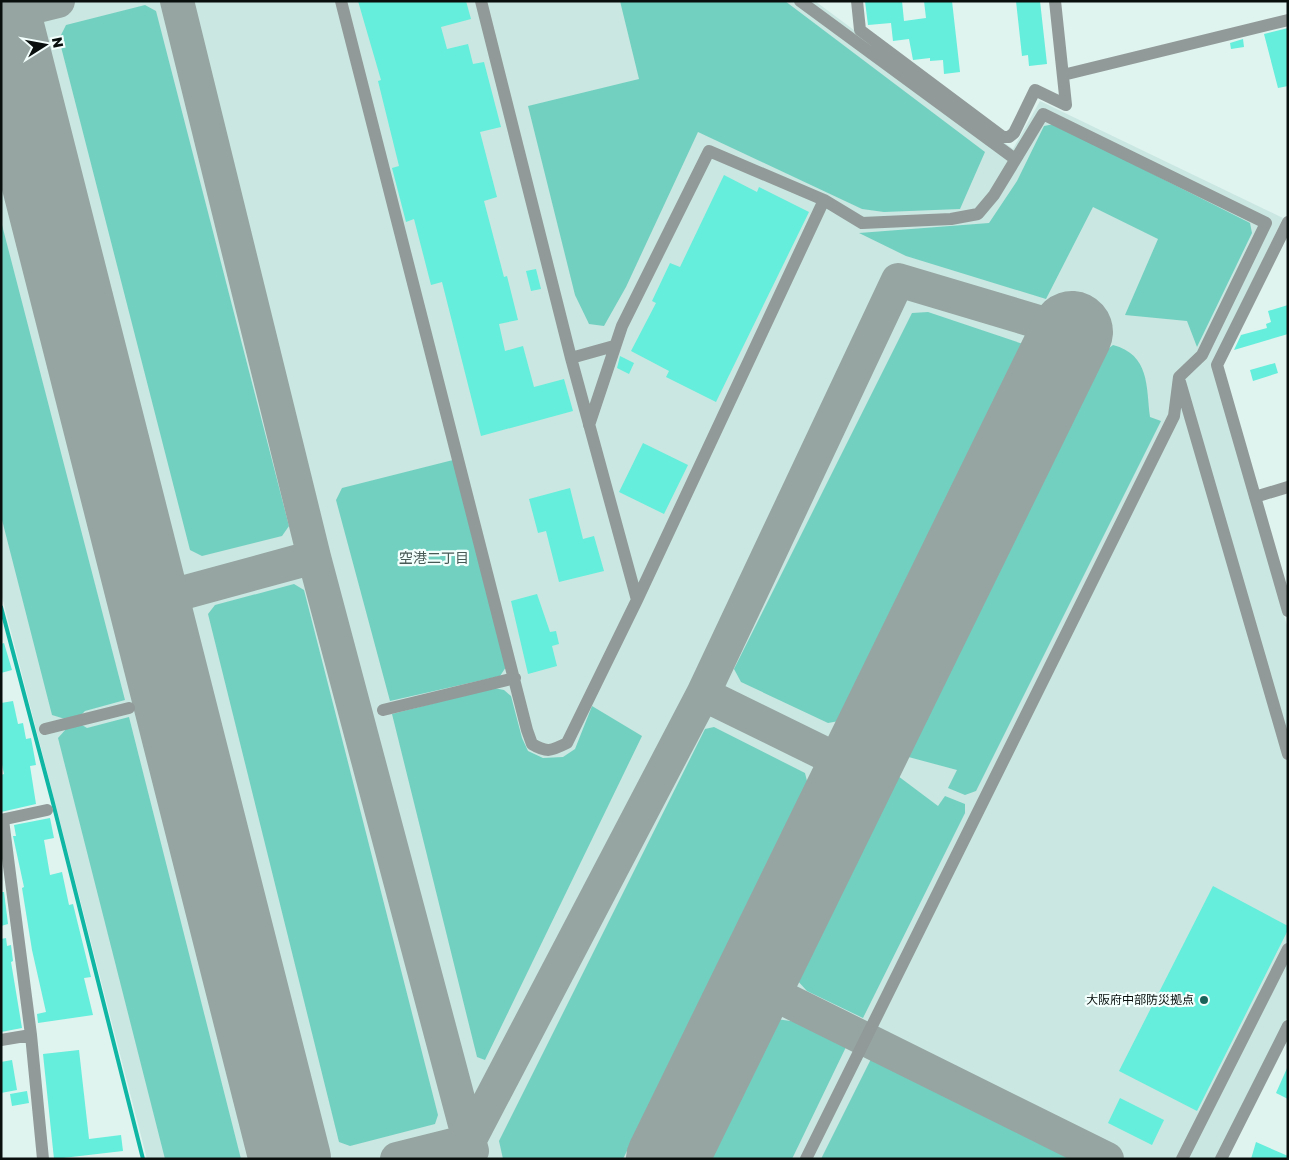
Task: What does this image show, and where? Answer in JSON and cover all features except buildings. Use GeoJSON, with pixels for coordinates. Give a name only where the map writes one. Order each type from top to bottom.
{"type":"FeatureCollection","features":[{"type":"Feature","properties":{"kind":"street"},"geometry":{"type":"LineString","coordinates":[[340,1],[532,744],[543,750],[553,750],[567,743],[637,600],[824,200]]}},
{"type":"Feature","properties":{"kind":"street"},"geometry":{"type":"LineString","coordinates":[[481,1],[571,358],[637,600]]}},
{"type":"Feature","properties":{"kind":"street"},"geometry":{"type":"LineString","coordinates":[[800,1],[1015,160]]}},
{"type":"Feature","properties":{"kind":"street"},"geometry":{"type":"LineString","coordinates":[[857,1],[860,30],[1003,137],[1009,137],[1014,133],[1035,90],[1066,105],[1055,1]]}},
{"type":"Feature","properties":{"kind":"street"},"geometry":{"type":"LineString","coordinates":[[1063,75],[1288,20]]}},
{"type":"Feature","properties":{"kind":"street"},"geometry":{"type":"LineString","coordinates":[[589,425],[614,346],[709,151],[824,200],[862,223],[951,219],[978,214],[994,195],[1043,114],[1266,223],[1202,355],[1179,377],[1174,416],[806,1159]]}},
{"type":"Feature","properties":{"kind":"street"},"geometry":{"type":"LineString","coordinates":[[1288,222],[1217,365],[1288,611]]}},
{"type":"Feature","properties":{"kind":"street"},"geometry":{"type":"LineString","coordinates":[[571,358],[614,346]]}},
{"type":"Feature","properties":{"kind":"street"},"geometry":{"type":"LineString","coordinates":[[1179,377],[1288,754]]}},
{"type":"Feature","properties":{"kind":"street"},"geometry":{"type":"LineString","coordinates":[[1255,497],[1288,487]]}},
{"type":"Feature","properties":{"kind":"street"},"geometry":{"type":"LineString","coordinates":[[383,710],[515,678]]}},
{"type":"Feature","properties":{"kind":"street"},"geometry":{"type":"LineString","coordinates":[[45,729],[129,708]]}},
{"type":"Feature","properties":{"kind":"street"},"geometry":{"type":"LineString","coordinates":[[43,1159],[31,1035],[2,820],[47,810]]}},
{"type":"Feature","properties":{"kind":"street"},"geometry":{"type":"LineString","coordinates":[[1182,1159],[1288,949]]}},
{"type":"Feature","properties":{"kind":"street"},"geometry":{"type":"LineString","coordinates":[[1221,1159],[1288,1026]]}},
{"type":"Feature","properties":{"kind":"street"},"geometry":{"type":"LineString","coordinates":[[1,1040],[31,1035]]}},
{"type":"Feature","properties":{"kind":"shaded area"},"geometry":{"type":"Polygon","coordinates":[[[1,1],[815,1],[1013,149],[1040,101],[1283,218],[1212,365],[1288,629],[1288,1016],[1216,1159],[147,1159],[1,593],[1,1]]]}},
{"type":"Feature","properties":{"kind":"green space"},"geometry":{"type":"Polygon","coordinates":[[[620,1],[785,1],[985,152],[960,209],[884,212],[862,209],[698,132],[626,287],[604,326],[589,324],[575,295],[528,106],[639,79],[620,1]]]}},
{"type":"Feature","properties":{"kind":"green space"},"geometry":{"type":"Polygon","coordinates":[[[145,5],[156,11],[289,526],[282,536],[202,556],[190,550],[59,39],[66,25],[145,5]]]}},
{"type":"Feature","properties":{"kind":"green space"},"geometry":{"type":"Polygon","coordinates":[[[1054,124],[1250,223],[1252,233],[1197,347],[1187,321],[1125,315],[1158,239],[1093,207],[1046,299],[906,256],[859,233],[989,223],[1017,181],[1044,126],[1054,124]]]}},
{"type":"Feature","properties":{"kind":"green space"},"geometry":{"type":"Polygon","coordinates":[[[1,221],[125,700],[85,711],[80,716],[65,719],[52,715],[1,516],[1,221]]]}},
{"type":"Feature","properties":{"kind":"green space"},"geometry":{"type":"Polygon","coordinates":[[[928,312],[1023,344],[839,721],[828,723],[741,682],[734,669],[912,313],[928,312]]]}},
{"type":"Feature","properties":{"kind":"green space"},"geometry":{"type":"Polygon","coordinates":[[[1113,345],[1134,356],[1140,364],[1146,383],[1150,417],[1161,421],[976,791],[965,795],[948,788],[957,770],[901,755],[1105,351],[1113,345]]]}},
{"type":"Feature","properties":{"kind":"green space"},"geometry":{"type":"Polygon","coordinates":[[[453,460],[506,667],[500,676],[390,701],[336,500],[342,488],[453,460]]]}},
{"type":"Feature","properties":{"kind":"green space"},"geometry":{"type":"Polygon","coordinates":[[[294,584],[304,590],[438,1115],[435,1124],[350,1146],[339,1142],[208,614],[215,605],[294,584]]]}},
{"type":"Feature","properties":{"kind":"green space"},"geometry":{"type":"Polygon","coordinates":[[[494,688],[504,690],[511,696],[522,738],[528,751],[543,758],[563,757],[575,749],[592,706],[642,736],[485,1060],[477,1057],[392,714],[494,688]]]}},
{"type":"Feature","properties":{"kind":"green space"},"geometry":{"type":"Polygon","coordinates":[[[129,717],[241,1159],[165,1159],[58,738],[67,728],[82,725],[87,728],[129,717]]]}},
{"type":"Feature","properties":{"kind":"green space"},"geometry":{"type":"Polygon","coordinates":[[[714,727],[805,773],[808,785],[623,1159],[503,1159],[499,1141],[705,729],[714,727]]]}},
{"type":"Feature","properties":{"kind":"green space"},"geometry":{"type":"Polygon","coordinates":[[[898,776],[938,806],[945,796],[965,804],[965,813],[863,1018],[807,991],[796,979],[798,969],[898,776]]]}},
{"type":"Feature","properties":{"kind":"green space"},"geometry":{"type":"Polygon","coordinates":[[[776,1019],[798,1022],[846,1047],[792,1159],[705,1159],[765,1034],[776,1019]]]}},
{"type":"Feature","properties":{"kind":"green space"},"geometry":{"type":"Polygon","coordinates":[[[871,1059],[1073,1159],[821,1159],[871,1059]]]}},
{"type":"Feature","properties":{"kind":"waterway"},"geometry":{"type":"LineString","coordinates":[[1,607],[52,799],[143,1159]]}},
{"type":"Feature","properties":{"kind":"taxiway"},"geometry":{"type":"LineString","coordinates":[[1,15],[58,1]]}},
{"type":"Feature","properties":{"kind":"taxiway"},"geometry":{"type":"LineString","coordinates":[[177,1],[314,557],[472,1151]]}},
{"type":"Feature","properties":{"kind":"taxiway"},"geometry":{"type":"LineString","coordinates":[[397,1159],[469,1141],[703,694],[898,280],[1072,332]]}},
{"type":"Feature","properties":{"kind":"taxiway"},"geometry":{"type":"LineString","coordinates":[[149,602],[314,557]]}},
{"type":"Feature","properties":{"kind":"taxiway"},"geometry":{"type":"LineString","coordinates":[[703,694],[858,770]]}},
{"type":"Feature","properties":{"kind":"taxiway"},"geometry":{"type":"LineString","coordinates":[[754,984],[1107,1159]]}},
{"type":"Feature","properties":{"kind":"runway"},"geometry":{"type":"LineString","coordinates":[[1,19],[290,1159]]}},
{"type":"Feature","properties":{"kind":"runway"},"geometry":{"type":"LineString","coordinates":[[667,1159],[1072,332]]}},
{"type":"Feature","properties":{"kind":"place","name":"大阪府中部防災拠点"},"geometry":{"type":"Point","coordinates":[1204,1000]}},
{"type":"Feature","properties":{"kind":"district","name":"空港二丁目"},"geometry":{"type":"Point","coordinates":[434,558]}}]}
